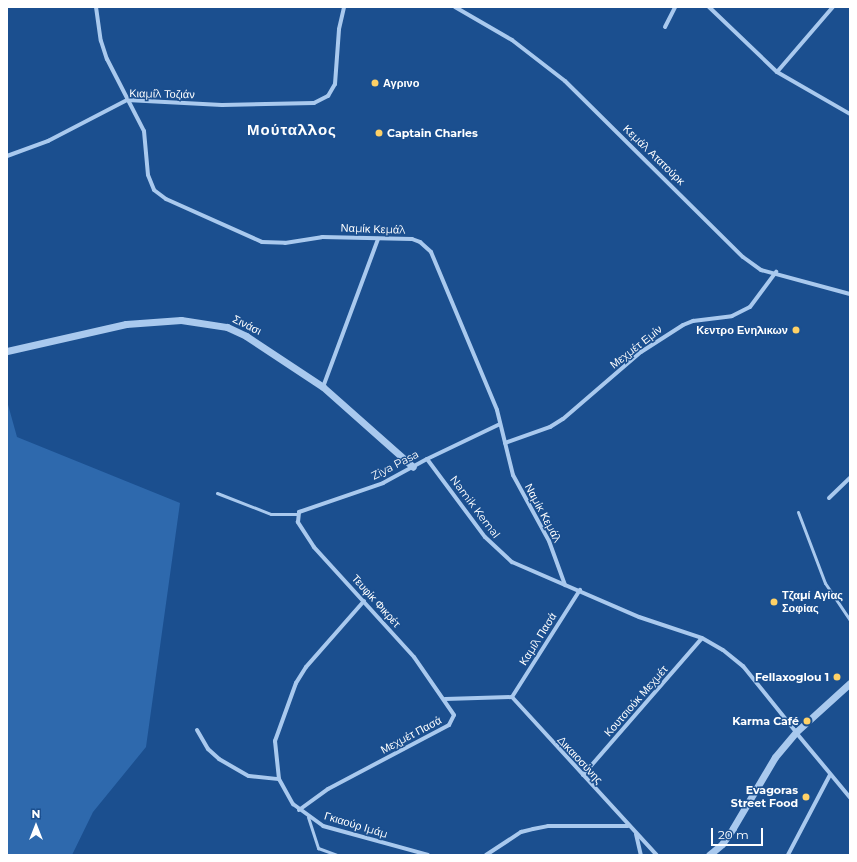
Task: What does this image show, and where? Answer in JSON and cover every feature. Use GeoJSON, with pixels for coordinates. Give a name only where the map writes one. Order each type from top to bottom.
{"type":"FeatureCollection","features":[{"type":"Feature","properties":{"kind":"street","name":"Ναμίκ Κεμάλ"},"geometry":{"type":"LineString","coordinates":[[96,7],[101,41],[107,59],[144,131],[150,182],[154,190],[166,199],[262,242],[284,243],[322,237],[412,239],[420,242],[430,252],[491,395],[513,475],[549,540],[565,585]]}},
{"type":"Feature","properties":{"kind":"street","name":"Κιαμίλ Τοζιάν"},"geometry":{"type":"LineString","coordinates":[[7,156],[48,141],[127,100],[222,105],[314,103],[328,96],[335,84],[339,29],[344,7]]}},
{"type":"Feature","properties":{"kind":"street","name":"Κεμάλ Ατατούρκ"},"geometry":{"type":"LineString","coordinates":[[454,7],[512,40],[565,81],[743,257],[761,270],[776,272],[850,294]]}},
{"type":"Feature","properties":{"kind":"street"},"geometry":{"type":"LineString","coordinates":[[665,27],[675,7]]}},
{"type":"Feature","properties":{"kind":"street"},"geometry":{"type":"LineString","coordinates":[[709,7],[777,72],[850,114]]}},
{"type":"Feature","properties":{"kind":"street"},"geometry":{"type":"LineString","coordinates":[[777,72],[833,7]]}},
{"type":"Feature","properties":{"kind":"street"},"geometry":{"type":"LineString","coordinates":[[323,386],[378,239]]}},
{"type":"Feature","properties":{"kind":"street","name":"Μεχμέτ Εμίν"},"geometry":{"type":"LineString","coordinates":[[505,443],[550,427],[563,419],[641,352],[683,325],[698,320],[732,316],[750,306],[776,272]]}},
{"type":"Feature","properties":{"kind":"street","name":"Σινάσι"},"geometry":{"type":"LineString","coordinates":[[7,351],[126,324],[181,320],[206,322],[227,327],[246,336],[323,386],[412,467]]}},
{"type":"Feature","properties":{"kind":"street","name":"Ziya Pasa"},"geometry":{"type":"LineString","coordinates":[[297,514],[306,507],[383,484],[427,459],[500,424]]}},
{"type":"Feature","properties":{"kind":"street","name":"Namik Kemal"},"geometry":{"type":"LineString","coordinates":[[427,459],[497,550],[512,562],[580,590]]}},
{"type":"Feature","properties":{"kind":"street"},"geometry":{"type":"LineString","coordinates":[[829,498],[850,478]]}},
{"type":"Feature","properties":{"kind":"street","name":"Τευφίκ Φικρέτ"},"geometry":{"type":"LineString","coordinates":[[297,514],[298,522],[314,547],[414,657],[445,699]]}},
{"type":"Feature","properties":{"kind":"street"},"geometry":{"type":"LineString","coordinates":[[580,590],[639,617],[702,638],[723,650],[743,666],[830,775],[850,797]]}},
{"type":"Feature","properties":{"kind":"street","name":"Καμίλ Πασά"},"geometry":{"type":"LineString","coordinates":[[512,697],[580,590]]}},
{"type":"Feature","properties":{"kind":"street","name":"Γκιαούρ Ιμάμ"},"geometry":{"type":"LineString","coordinates":[[364,601],[306,667],[296,683],[275,741],[279,779],[288,798],[308,817],[337,831],[428,855]]}},
{"type":"Feature","properties":{"kind":"street","name":"Κουτσιούκ Μεχμέτ"},"geometry":{"type":"LineString","coordinates":[[583,775],[702,638]]}},
{"type":"Feature","properties":{"kind":"street"},"geometry":{"type":"LineString","coordinates":[[709,855],[733,828],[767,769],[796,732],[850,682]]}},
{"type":"Feature","properties":{"kind":"street","name":"Μεχμέτ Πασά"},"geometry":{"type":"LineString","coordinates":[[299,810],[328,789],[449,725],[454,715],[445,699],[512,697]]}},
{"type":"Feature","properties":{"kind":"street","name":"Δικαιοσύνης"},"geometry":{"type":"LineString","coordinates":[[512,697],[628,826],[657,855]]}},
{"type":"Feature","properties":{"kind":"street"},"geometry":{"type":"LineString","coordinates":[[197,730],[208,749],[218,759],[249,776],[279,779]]}},
{"type":"Feature","properties":{"kind":"street"},"geometry":{"type":"LineString","coordinates":[[788,855],[830,775]]}},
{"type":"Feature","properties":{"kind":"street"},"geometry":{"type":"LineString","coordinates":[[486,855],[521,832],[533,829],[548,826],[628,826]]}},
{"type":"Feature","properties":{"kind":"street"},"geometry":{"type":"LineString","coordinates":[[636,834],[641,855]]}},
{"type":"Feature","properties":{"kind":"lane"},"geometry":{"type":"LineString","coordinates":[[217,493],[271,514],[297,514]]}},
{"type":"Feature","properties":{"kind":"lane"},"geometry":{"type":"LineString","coordinates":[[798,512],[825,583],[850,620]]}},
{"type":"Feature","properties":{"kind":"lane"},"geometry":{"type":"LineString","coordinates":[[308,817],[318,848],[337,855]]}},
{"type":"Feature","properties":{"kind":"shaded area"},"geometry":{"type":"Polygon","coordinates":[[[7,401],[17,437],[180,503],[146,747],[93,812],[72,855],[7,855],[7,401]]]}},
{"type":"Feature","properties":{"kind":"place","name":"Αγρινο"},"geometry":{"type":"Point","coordinates":[375,83]}},
{"type":"Feature","properties":{"kind":"place","name":"Captain Charles"},"geometry":{"type":"Point","coordinates":[379,133]}},
{"type":"Feature","properties":{"kind":"place","name":"Κεντρο Ενηλικων"},"geometry":{"type":"Point","coordinates":[796,330]}},
{"type":"Feature","properties":{"kind":"place","name":"Τζαμί Αγίας Σοφίας"},"geometry":{"type":"Point","coordinates":[774,602]}},
{"type":"Feature","properties":{"kind":"place","name":"Fellaxoglou 1"},"geometry":{"type":"Point","coordinates":[837,677]}},
{"type":"Feature","properties":{"kind":"place","name":"Karma Café"},"geometry":{"type":"Point","coordinates":[807,721]}},
{"type":"Feature","properties":{"kind":"place","name":"Evagoras Street Food"},"geometry":{"type":"Point","coordinates":[806,797]}},
{"type":"Feature","properties":{"kind":"district","name":"Μούταλλος"},"geometry":{"type":"Point","coordinates":[292,130]}}]}
